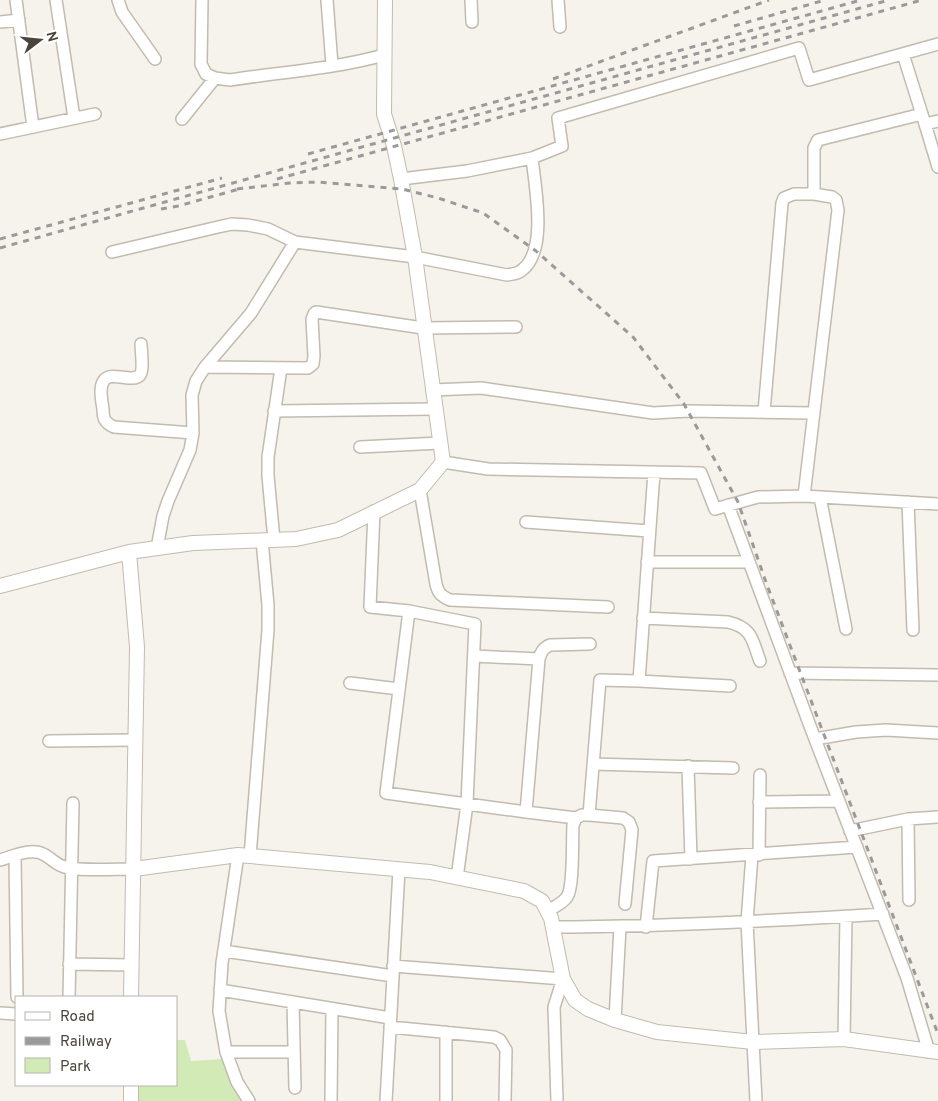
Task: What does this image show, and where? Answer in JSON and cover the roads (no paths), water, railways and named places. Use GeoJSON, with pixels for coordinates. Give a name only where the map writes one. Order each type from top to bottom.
{"type":"FeatureCollection","features":[{"type":"Feature","properties":{"kind":"street"},"geometry":{"type":"LineString","coordinates":[[16,0],[33,127]]}},
{"type":"Feature","properties":{"kind":"street"},"geometry":{"type":"LineString","coordinates":[[56,0],[74,118]]}},
{"type":"Feature","properties":{"kind":"street"},"geometry":{"type":"LineString","coordinates":[[118,0],[122,12],[155,58]]}},
{"type":"Feature","properties":{"kind":"street"},"geometry":{"type":"LineString","coordinates":[[202,0],[201,64],[206,74],[215,78],[230,80],[332,65],[352,64],[384,54]]}},
{"type":"Feature","properties":{"kind":"street"},"geometry":{"type":"LineString","coordinates":[[327,0],[332,65]]}},
{"type":"Feature","properties":{"kind":"street"},"geometry":{"type":"LineString","coordinates":[[0,586],[129,552],[192,543],[296,539],[338,530],[420,490],[443,462],[401,179],[384,114],[385,0]]}},
{"type":"Feature","properties":{"kind":"street"},"geometry":{"type":"LineString","coordinates":[[471,0],[472,22]]}},
{"type":"Feature","properties":{"kind":"street"},"geometry":{"type":"LineString","coordinates":[[558,0],[560,27]]}},
{"type":"Feature","properties":{"kind":"street"},"geometry":{"type":"LineString","coordinates":[[0,22],[18,20]]}},
{"type":"Feature","properties":{"kind":"street"},"geometry":{"type":"LineString","coordinates":[[401,179],[467,171],[532,158],[562,146],[558,118],[799,48],[809,80],[938,44]]}},
{"type":"Feature","properties":{"kind":"street"},"geometry":{"type":"LineString","coordinates":[[903,54],[938,167]]}},
{"type":"Feature","properties":{"kind":"street"},"geometry":{"type":"LineString","coordinates":[[182,119],[215,78]]}},
{"type":"Feature","properties":{"kind":"street"},"geometry":{"type":"LineString","coordinates":[[0,134],[95,114]]}},
{"type":"Feature","properties":{"kind":"street"},"geometry":{"type":"LineString","coordinates":[[814,194],[814,148],[818,140],[924,119],[938,121]]}},
{"type":"Feature","properties":{"kind":"street"},"geometry":{"type":"LineString","coordinates":[[112,252],[232,224],[248,224],[268,229],[294,242],[414,257],[507,275],[517,273],[524,270],[536,251],[539,232],[532,158]]}},
{"type":"Feature","properties":{"kind":"street"},"geometry":{"type":"LineString","coordinates":[[764,412],[782,203],[784,198],[789,195],[814,194],[832,197],[836,200],[838,210],[804,496]]}},
{"type":"Feature","properties":{"kind":"street"},"geometry":{"type":"LineString","coordinates":[[157,548],[163,516],[187,458],[193,433],[192,395],[196,381],[251,313],[294,242]]}},
{"type":"Feature","properties":{"kind":"street"},"geometry":{"type":"LineString","coordinates":[[205,368],[308,368],[313,364],[312,319],[316,312],[423,328],[516,326]]}},
{"type":"Feature","properties":{"kind":"street"},"geometry":{"type":"LineString","coordinates":[[141,344],[142,369],[139,376],[135,378],[112,377],[103,381],[102,406],[104,421],[114,427],[193,433]]}},
{"type":"Feature","properties":{"kind":"street"},"geometry":{"type":"LineString","coordinates":[[249,1101],[237,1082],[226,1052],[218,1011],[224,951],[244,856],[268,630],[268,476],[270,439],[281,368]]}},
{"type":"Feature","properties":{"kind":"street"},"geometry":{"type":"LineString","coordinates":[[432,390],[481,388],[653,413],[813,413]]}},
{"type":"Feature","properties":{"kind":"street"},"geometry":{"type":"LineString","coordinates":[[274,411],[435,409]]}},
{"type":"Feature","properties":{"kind":"street"},"geometry":{"type":"LineString","coordinates":[[360,447],[440,443]]}},
{"type":"Feature","properties":{"kind":"street"},"geometry":{"type":"LineString","coordinates":[[443,462],[488,469],[701,473],[715,509],[758,497],[804,496],[938,504]]}},
{"type":"Feature","properties":{"kind":"street"},"geometry":{"type":"LineString","coordinates":[[639,681],[654,472]]}},
{"type":"Feature","properties":{"kind":"street"},"geometry":{"type":"LineString","coordinates":[[420,490],[436,584],[438,593],[443,597],[450,600],[608,607]]}},
{"type":"Feature","properties":{"kind":"street"},"geometry":{"type":"LineString","coordinates":[[820,497],[846,630]]}},
{"type":"Feature","properties":{"kind":"street"},"geometry":{"type":"LineString","coordinates":[[908,502],[912,630]]}},
{"type":"Feature","properties":{"kind":"street"},"geometry":{"type":"LineString","coordinates":[[0,860],[35,852],[45,854],[56,865],[70,868],[134,869],[244,856],[430,872],[524,891],[542,900],[551,918],[563,979],[575,1000],[588,1009],[614,1020],[657,1032],[753,1042],[844,1038],[934,1052],[728,505]]}},
{"type":"Feature","properties":{"kind":"street"},"geometry":{"type":"LineString","coordinates":[[374,511],[370,607],[475,624],[467,804],[457,878]]}},
{"type":"Feature","properties":{"kind":"street"},"geometry":{"type":"LineString","coordinates":[[526,522],[650,531]]}},
{"type":"Feature","properties":{"kind":"street"},"geometry":{"type":"LineString","coordinates":[[129,552],[137,648],[131,996]]}},
{"type":"Feature","properties":{"kind":"street"},"geometry":{"type":"LineString","coordinates":[[647,562],[749,562]]}},
{"type":"Feature","properties":{"kind":"street"},"geometry":{"type":"LineString","coordinates":[[409,612],[386,793],[576,818],[582,815],[624,818],[629,822],[632,830],[625,904]]}},
{"type":"Feature","properties":{"kind":"street"},"geometry":{"type":"LineString","coordinates":[[643,618],[728,622],[740,625],[751,637],[760,661]]}},
{"type":"Feature","properties":{"kind":"street"},"geometry":{"type":"LineString","coordinates":[[526,812],[541,652],[550,645],[590,644]]}},
{"type":"Feature","properties":{"kind":"street"},"geometry":{"type":"LineString","coordinates":[[474,656],[539,658]]}},
{"type":"Feature","properties":{"kind":"street"},"geometry":{"type":"LineString","coordinates":[[790,673],[938,675]]}},
{"type":"Feature","properties":{"kind":"street"},"geometry":{"type":"LineString","coordinates":[[589,815],[600,680],[730,686]]}},
{"type":"Feature","properties":{"kind":"street"},"geometry":{"type":"LineString","coordinates":[[350,683],[399,689]]}},
{"type":"Feature","properties":{"kind":"street"},"geometry":{"type":"LineString","coordinates":[[815,740],[856,732],[886,730],[938,733]]}},
{"type":"Feature","properties":{"kind":"street"},"geometry":{"type":"LineString","coordinates":[[49,741],[136,740]]}},
{"type":"Feature","properties":{"kind":"street"},"geometry":{"type":"LineString","coordinates":[[594,764],[733,768]]}},
{"type":"Feature","properties":{"kind":"street"},"geometry":{"type":"LineString","coordinates":[[688,766],[691,859]]}},
{"type":"Feature","properties":{"kind":"street"},"geometry":{"type":"LineString","coordinates":[[756,1101],[747,922],[760,802],[760,775]]}},
{"type":"Feature","properties":{"kind":"street"},"geometry":{"type":"LineString","coordinates":[[760,802],[839,801]]}},
{"type":"Feature","properties":{"kind":"street"},"geometry":{"type":"LineString","coordinates":[[69,996],[70,868],[73,802]]}},
{"type":"Feature","properties":{"kind":"street"},"geometry":{"type":"LineString","coordinates":[[850,830],[908,819],[938,817]]}},
{"type":"Feature","properties":{"kind":"street"},"geometry":{"type":"LineString","coordinates":[[547,911],[561,903],[568,895],[573,825],[576,818]]}},
{"type":"Feature","properties":{"kind":"street"},"geometry":{"type":"LineString","coordinates":[[908,819],[909,900]]}},
{"type":"Feature","properties":{"kind":"street"},"geometry":{"type":"LineString","coordinates":[[646,927],[653,861],[857,847]]}},
{"type":"Feature","properties":{"kind":"street"},"geometry":{"type":"LineString","coordinates":[[15,856],[17,996]]}},
{"type":"Feature","properties":{"kind":"street"},"geometry":{"type":"LineString","coordinates":[[386,1101],[399,870]]}},
{"type":"Feature","properties":{"kind":"street"},"geometry":{"type":"LineString","coordinates":[[552,927],[646,927],[882,914]]}},
{"type":"Feature","properties":{"kind":"street"},"geometry":{"type":"LineString","coordinates":[[844,1038],[846,916]]}},
{"type":"Feature","properties":{"kind":"street"},"geometry":{"type":"LineString","coordinates":[[614,1020],[620,927]]}},
{"type":"Feature","properties":{"kind":"street"},"geometry":{"type":"LineString","coordinates":[[224,951],[393,971],[563,979]]}},
{"type":"Feature","properties":{"kind":"street"},"geometry":{"type":"LineString","coordinates":[[69,964],[131,965]]}},
{"type":"Feature","properties":{"kind":"street"},"geometry":{"type":"LineString","coordinates":[[557,1101],[554,1007],[563,979]]}},
{"type":"Feature","properties":{"kind":"street"},"geometry":{"type":"LineString","coordinates":[[220,990],[332,1008],[390,1022],[446,1032],[494,1037],[500,1040],[506,1050],[505,1101]]}},
{"type":"Feature","properties":{"kind":"street"},"geometry":{"type":"LineString","coordinates":[[293,1002],[294,1088]]}},
{"type":"Feature","properties":{"kind":"street"},"geometry":{"type":"LineString","coordinates":[[331,1101],[332,1008]]}},
{"type":"Feature","properties":{"kind":"street"},"geometry":{"type":"LineString","coordinates":[[0,1014],[15,1014]]}},
{"type":"Feature","properties":{"kind":"street"},"geometry":{"type":"LineString","coordinates":[[446,1032],[446,1101]]}},
{"type":"Feature","properties":{"kind":"street"},"geometry":{"type":"LineString","coordinates":[[226,1052],[294,1052]]}},
{"type":"Feature","properties":{"kind":"street"},"geometry":{"type":"LineString","coordinates":[[131,1086],[131,1101]]}},
{"type":"Feature","properties":{"kind":"railway"},"geometry":{"type":"LineString","coordinates":[[553,79],[769,0]]}},
{"type":"Feature","properties":{"kind":"railway"},"geometry":{"type":"LineString","coordinates":[[734,26],[825,0]]}},
{"type":"Feature","properties":{"kind":"railway"},"geometry":{"type":"LineString","coordinates":[[308,154],[861,0]]}},
{"type":"Feature","properties":{"kind":"railway"},"geometry":{"type":"LineString","coordinates":[[0,248],[889,0]]}},
{"type":"Feature","properties":{"kind":"railway"},"geometry":{"type":"LineString","coordinates":[[277,179],[922,0]]}},
{"type":"Feature","properties":{"kind":"railway"},"geometry":{"type":"LineString","coordinates":[[0,239],[222,178]]}},
{"type":"Feature","properties":{"kind":"railway"},"geometry":{"type":"LineString","coordinates":[[237,189],[319,182],[402,189],[438,198],[483,213],[536,251],[633,337],[684,404],[738,502],[767,585],[938,1034]]}},
{"type":"Feature","properties":{"kind":"railway"},"geometry":{"type":"LineString","coordinates":[[161,209],[243,188]]}}]}
